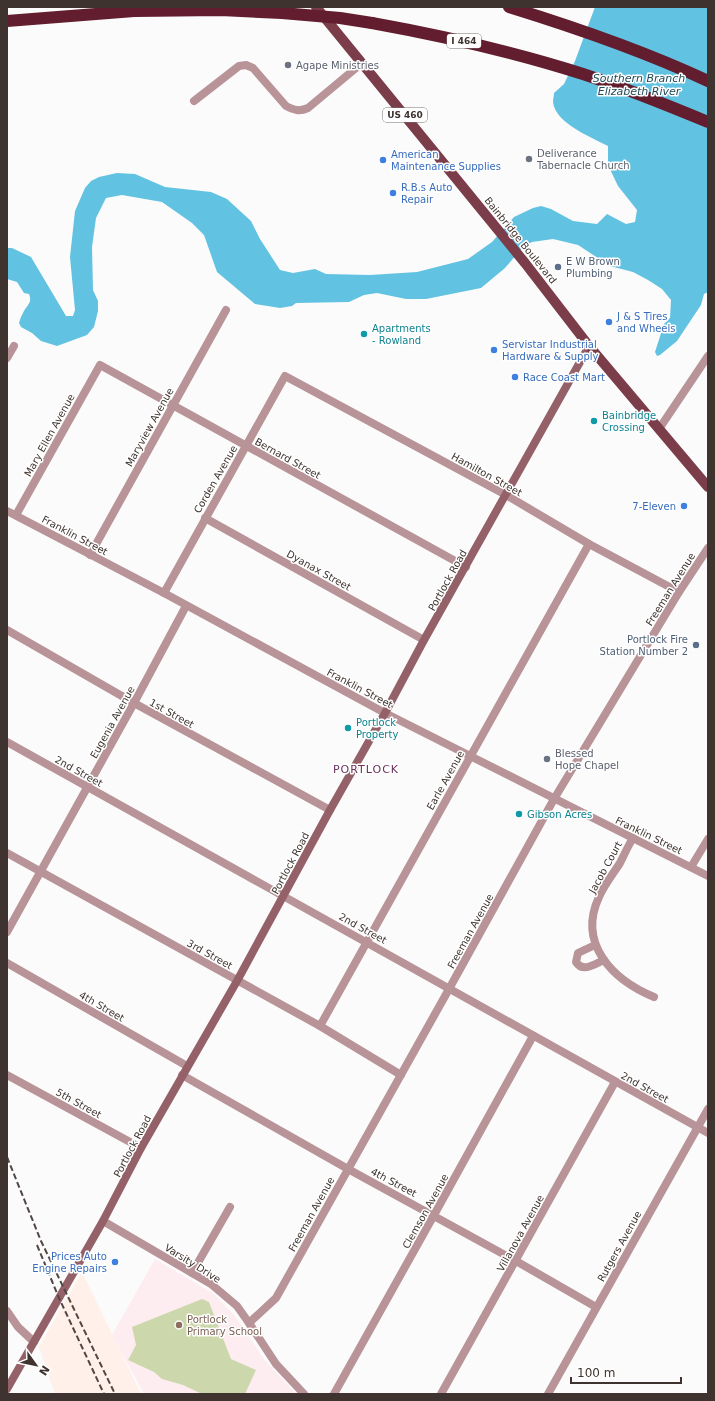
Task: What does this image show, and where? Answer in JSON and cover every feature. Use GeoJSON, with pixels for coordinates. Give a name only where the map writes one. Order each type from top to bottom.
{"type":"FeatureCollection","features":[{"type":"Feature","properties":{"kind":"highway"},"geometry":{"type":"LineString","coordinates":[[509,7],[567,25],[640,52],[708,81]]}},
{"type":"Feature","properties":{"kind":"highway","name":"I 464"},"geometry":{"type":"LineString","coordinates":[[7,21],[134,11],[221,10],[340,18],[471,43],[554,65],[639,94],[706,122]]}},
{"type":"Feature","properties":{"kind":"highway"},"geometry":{"type":"LineString","coordinates":[[687,71],[708,76]]}},
{"type":"Feature","properties":{"kind":"main road","name":"Bainbridge Boulevard"},"geometry":{"type":"LineString","coordinates":[[316,7],[525,263],[589,346],[708,486]]}},
{"type":"Feature","properties":{"kind":"main road","name":"Portlock Road"},"geometry":{"type":"LineString","coordinates":[[7,1389],[103,1221],[141,1148],[187,1066],[237,981],[424,640],[589,346]]}},
{"type":"Feature","properties":{"kind":"street"},"geometry":{"type":"LineString","coordinates":[[194,101],[239,66],[246,65],[253,68],[286,106],[292,110],[303,110],[308,108],[362,63]]}},
{"type":"Feature","properties":{"kind":"street","name":"Maryview Avenue"},"geometry":{"type":"LineString","coordinates":[[90,555],[226,310]]}},
{"type":"Feature","properties":{"kind":"street"},"geometry":{"type":"LineString","coordinates":[[7,358],[14,346]]}},
{"type":"Feature","properties":{"kind":"street"},"geometry":{"type":"LineString","coordinates":[[659,429],[707,361]]}},
{"type":"Feature","properties":{"kind":"street","name":"Bernard Street"},"geometry":{"type":"LineString","coordinates":[[100,365],[466,567]]}},
{"type":"Feature","properties":{"kind":"street","name":"Mary Ellen Avenue"},"geometry":{"type":"LineString","coordinates":[[16,515],[100,365]]}},
{"type":"Feature","properties":{"kind":"street","name":"Hamilton Street"},"geometry":{"type":"LineString","coordinates":[[285,376],[506,495],[589,544],[679,592]]}},
{"type":"Feature","properties":{"kind":"street","name":"Corden Avenue"},"geometry":{"type":"LineString","coordinates":[[164,593],[285,376]]}},
{"type":"Feature","properties":{"kind":"street","name":"Franklin Street"},"geometry":{"type":"LineString","coordinates":[[7,511],[164,593],[385,713],[708,876]]}},
{"type":"Feature","properties":{"kind":"street","name":"Dyanax Street"},"geometry":{"type":"LineString","coordinates":[[205,518],[424,640]]}},
{"type":"Feature","properties":{"kind":"street","name":"Earle Avenue"},"geometry":{"type":"LineString","coordinates":[[320,1026],[589,544]]}},
{"type":"Feature","properties":{"kind":"street","name":"Freeman Avenue"},"geometry":{"type":"LineString","coordinates":[[249,1323],[276,1298],[554,799],[679,592],[708,548]]}},
{"type":"Feature","properties":{"kind":"street","name":"Eugenia Avenue"},"geometry":{"type":"LineString","coordinates":[[7,932],[186,606]]}},
{"type":"Feature","properties":{"kind":"street","name":"1st Street"},"geometry":{"type":"LineString","coordinates":[[7,630],[134,703],[330,810]]}},
{"type":"Feature","properties":{"kind":"street","name":"2nd Street"},"geometry":{"type":"LineString","coordinates":[[7,742],[708,1133]]}},
{"type":"Feature","properties":{"kind":"street","name":"Jacob Court"},"geometry":{"type":"LineString","coordinates":[[633,838],[599,897],[595,908],[592,933],[595,945],[604,960],[618,976],[630,986],[654,998]]}},
{"type":"Feature","properties":{"kind":"street"},"geometry":{"type":"LineString","coordinates":[[691,867],[708,839]]}},
{"type":"Feature","properties":{"kind":"street","name":"3rd Street"},"geometry":{"type":"LineString","coordinates":[[7,852],[320,1026],[401,1075]]}},
{"type":"Feature","properties":{"kind":"street"},"geometry":{"type":"LineString","coordinates":[[595,945],[578,953],[576,962],[582,967],[587,968],[604,960]]}},
{"type":"Feature","properties":{"kind":"street","name":"4th Street"},"geometry":{"type":"LineString","coordinates":[[7,963],[187,1066]]}},
{"type":"Feature","properties":{"kind":"street","name":"Clemson Avenue"},"geometry":{"type":"LineString","coordinates":[[334,1394],[533,1036]]}},
{"type":"Feature","properties":{"kind":"street","name":"5th Street"},"geometry":{"type":"LineString","coordinates":[[7,1075],[141,1148]]}},
{"type":"Feature","properties":{"kind":"street","name":"4th Street"},"geometry":{"type":"LineString","coordinates":[[182,1075],[596,1307]]}},
{"type":"Feature","properties":{"kind":"street","name":"Villanova Avenue"},"geometry":{"type":"LineString","coordinates":[[441,1394],[615,1082]]}},
{"type":"Feature","properties":{"kind":"street","name":"Rutgers Avenue"},"geometry":{"type":"LineString","coordinates":[[548,1394],[708,1109]]}},
{"type":"Feature","properties":{"kind":"street"},"geometry":{"type":"LineString","coordinates":[[192,1273],[230,1207]]}},
{"type":"Feature","properties":{"kind":"street","name":"Varsity Drive"},"geometry":{"type":"LineString","coordinates":[[103,1221],[211,1284],[227,1296],[237,1306],[276,1364],[304,1394]]}},
{"type":"Feature","properties":{"kind":"street"},"geometry":{"type":"LineString","coordinates":[[7,1311],[18,1327],[34,1342]]}},
{"type":"Feature","properties":{"kind":"shaded area","name":"Portlock Primary School"},"geometry":{"type":"Polygon","coordinates":[[[155,1259],[214,1294],[235,1316],[264,1359],[296,1394],[144,1394],[112,1335],[155,1259]]]}},
{"type":"Feature","properties":{"kind":"shaded area"},"geometry":{"type":"Polygon","coordinates":[[[82,1272],[141,1394],[55,1394],[39,1347],[82,1272]]]}},
{"type":"Feature","properties":{"kind":"green space"},"geometry":{"type":"Polygon","coordinates":[[[202,1299],[209,1302],[231,1359],[256,1370],[245,1394],[202,1394],[183,1385],[162,1379],[154,1372],[128,1360],[136,1345],[132,1327],[202,1299]]]}},
{"type":"Feature","properties":{"kind":"water","name":"Southern Branch Elizabeth River"},"geometry":{"type":"Polygon","coordinates":[[[595,7],[708,7],[708,292],[704,294],[701,305],[677,341],[660,355],[657,356],[655,352],[664,324],[670,318],[671,300],[662,289],[648,280],[633,272],[610,266],[578,245],[553,239],[532,242],[523,247],[505,268],[481,288],[426,299],[406,299],[377,293],[364,295],[349,302],[296,303],[292,306],[280,308],[255,304],[217,272],[204,235],[192,223],[162,202],[122,195],[106,198],[96,218],[92,247],[93,290],[98,301],[98,311],[94,327],[87,335],[57,346],[41,341],[32,333],[21,327],[19,323],[22,314],[30,302],[30,297],[29,294],[24,293],[17,282],[7,279],[7,248],[12,248],[31,257],[66,316],[73,316],[75,310],[70,257],[75,211],[85,188],[91,181],[99,177],[117,173],[135,174],[165,187],[211,192],[227,199],[251,221],[260,239],[280,270],[293,273],[315,269],[326,274],[370,275],[417,272],[468,259],[492,242],[514,217],[541,206],[551,209],[573,221],[597,224],[607,214],[626,224],[635,222],[637,210],[618,186],[608,165],[608,146],[584,134],[567,123],[555,110],[553,102],[554,93],[564,84],[575,61],[595,7]]]}},
{"type":"Feature","properties":{"kind":"railway"},"geometry":{"type":"LineString","coordinates":[[7,1157],[41,1241],[115,1394]]}},
{"type":"Feature","properties":{"kind":"railway"},"geometry":{"type":"LineString","coordinates":[[37,1245],[59,1298],[104,1394]]}},
{"type":"Feature","properties":{"kind":"place","name":"Agape Ministries"},"geometry":{"type":"Point","coordinates":[288,65]}},
{"type":"Feature","properties":{"kind":"place","name":"Deliverance Tabernacle Church"},"geometry":{"type":"Point","coordinates":[529,159]}},
{"type":"Feature","properties":{"kind":"place","name":"American Maintenance Supplies"},"geometry":{"type":"Point","coordinates":[383,160]}},
{"type":"Feature","properties":{"kind":"place","name":"R.B.s Auto Repair"},"geometry":{"type":"Point","coordinates":[393,193]}},
{"type":"Feature","properties":{"kind":"place","name":"E W Brown Plumbing"},"geometry":{"type":"Point","coordinates":[558,267]}},
{"type":"Feature","properties":{"kind":"place","name":"J & S Tires and Wheels"},"geometry":{"type":"Point","coordinates":[609,322]}},
{"type":"Feature","properties":{"kind":"place","name":"Apartments - Rowland"},"geometry":{"type":"Point","coordinates":[364,334]}},
{"type":"Feature","properties":{"kind":"place","name":"Servistar Industrial Hardware & Supply"},"geometry":{"type":"Point","coordinates":[494,350]}},
{"type":"Feature","properties":{"kind":"place","name":"Race Coast Mart"},"geometry":{"type":"Point","coordinates":[515,377]}},
{"type":"Feature","properties":{"kind":"place","name":"Bainbridge Crossing"},"geometry":{"type":"Point","coordinates":[594,421]}},
{"type":"Feature","properties":{"kind":"place","name":"7-Eleven"},"geometry":{"type":"Point","coordinates":[684,506]}},
{"type":"Feature","properties":{"kind":"place","name":"Portlock Fire Station Number 2"},"geometry":{"type":"Point","coordinates":[696,645]}},
{"type":"Feature","properties":{"kind":"place","name":"Portlock Property"},"geometry":{"type":"Point","coordinates":[348,728]}},
{"type":"Feature","properties":{"kind":"place","name":"Blessed Hope Chapel"},"geometry":{"type":"Point","coordinates":[547,759]}},
{"type":"Feature","properties":{"kind":"place","name":"Gibson Acres"},"geometry":{"type":"Point","coordinates":[519,814]}},
{"type":"Feature","properties":{"kind":"place","name":"Prices Auto Engine Repairs"},"geometry":{"type":"Point","coordinates":[115,1262]}},
{"type":"Feature","properties":{"kind":"place","name":"Portlock Primary School"},"geometry":{"type":"Point","coordinates":[179,1325]}},
{"type":"Feature","properties":{"kind":"district","name":"PORTLOCK"},"geometry":{"type":"Point","coordinates":[366,769]}}]}
